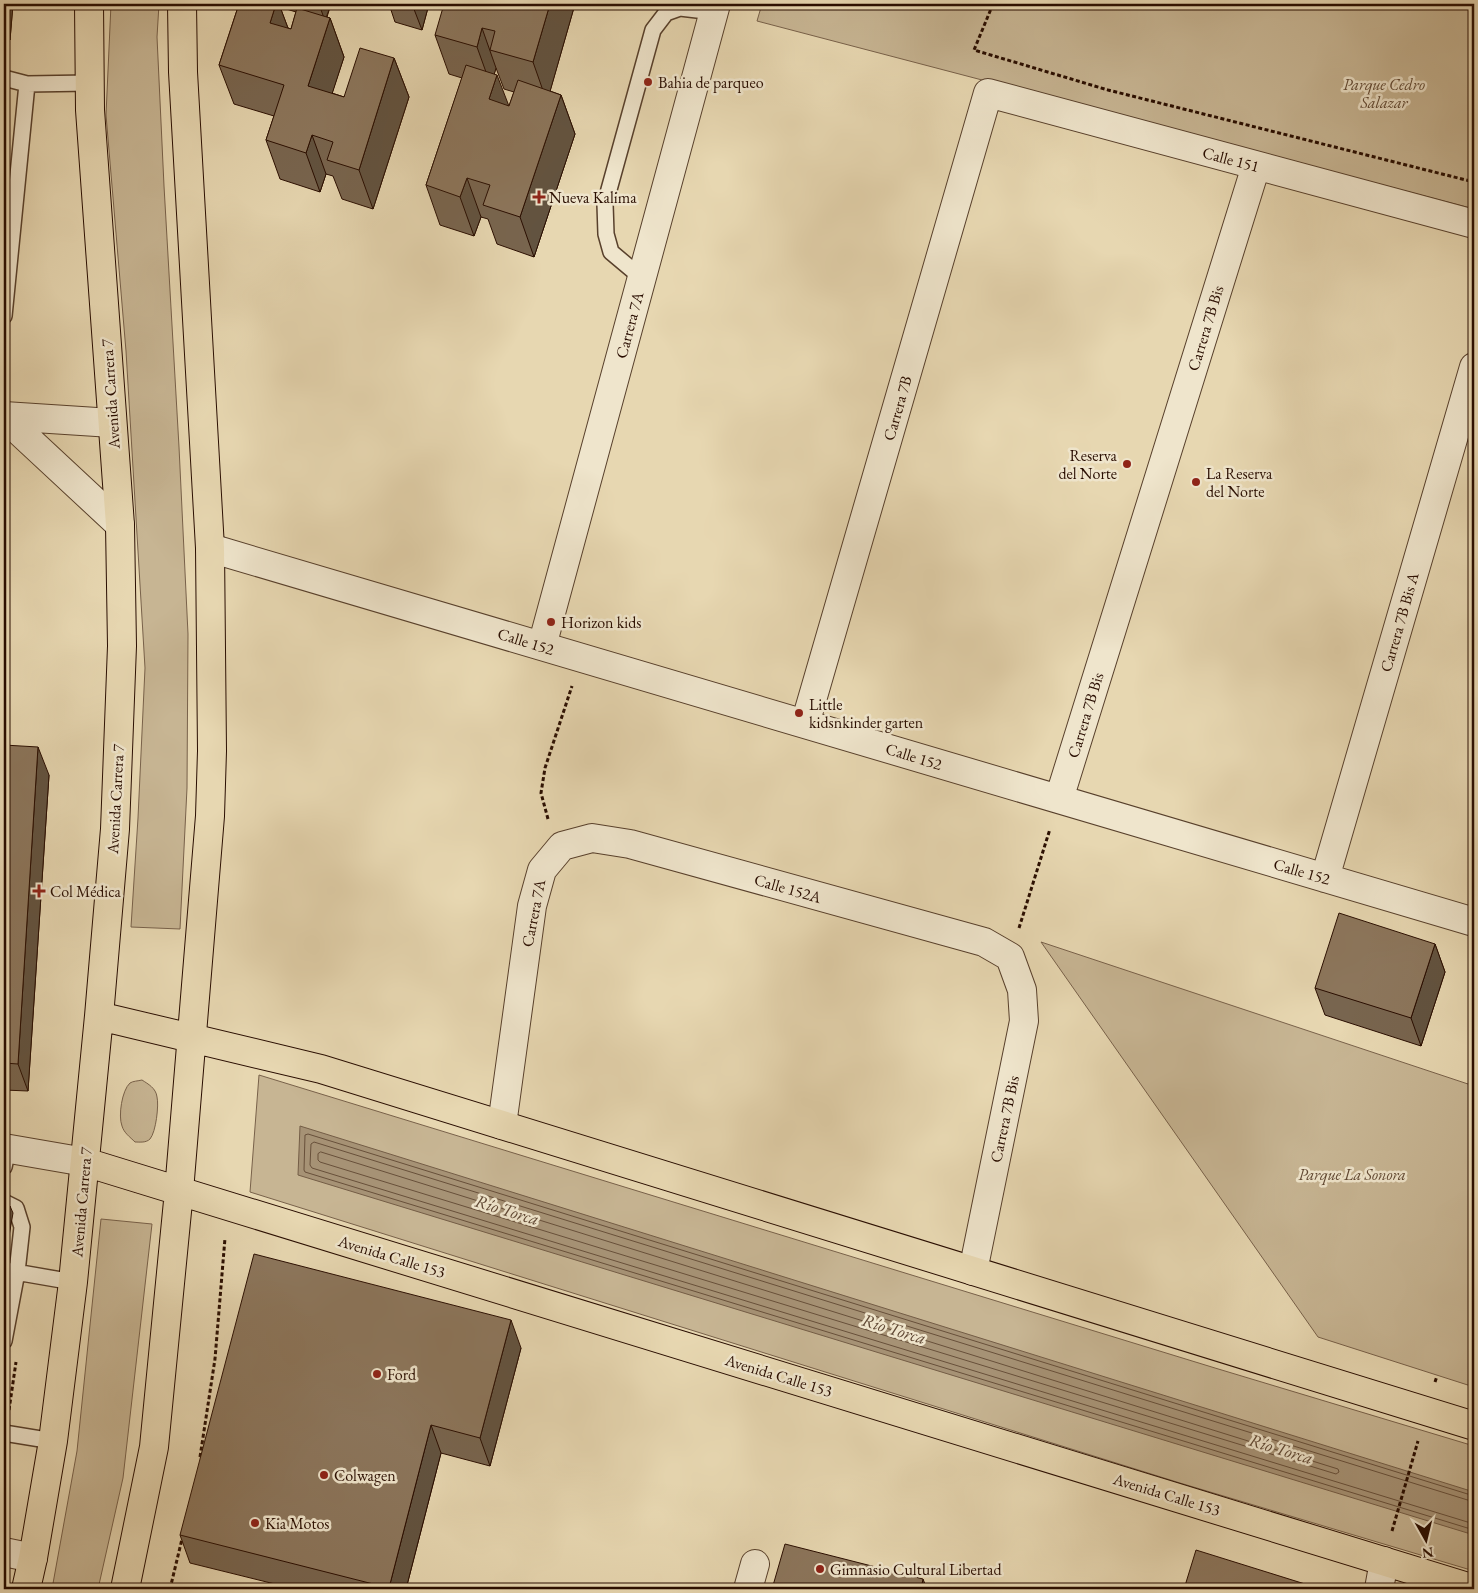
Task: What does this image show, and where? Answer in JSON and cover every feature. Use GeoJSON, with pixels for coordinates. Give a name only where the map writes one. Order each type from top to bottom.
{"type":"FeatureCollection","features":[{"type":"Feature","properties":{"kind":"main road","name":"Avenida Carrera 7"},"geometry":{"type":"LineString","coordinates":[[26,1589],[33,1558],[52,1441],[73,1282],[115,829],[122,646],[120,525],[90,110],[89,4]]}},
{"type":"Feature","properties":{"kind":"main road"},"geometry":{"type":"LineString","coordinates":[[125,1589],[154,1447],[179,1191],[210,816],[212,751],[210,548],[183,72],[182,4]]}},
{"type":"Feature","properties":{"kind":"main road"},"geometry":{"type":"LineString","coordinates":[[99,1016],[321,1070],[1474,1426]]}},
{"type":"Feature","properties":{"kind":"main road","name":"Avenida Calle 153"},"geometry":{"type":"LineString","coordinates":[[85,1162],[1474,1589]]}},
{"type":"Feature","properties":{"kind":"street","name":"Carrera 7A"},"geometry":{"type":"LineString","coordinates":[[542,646],[715,8]]}},
{"type":"Feature","properties":{"kind":"street","name":"Calle 151"},"geometry":{"type":"LineString","coordinates":[[988,92],[1474,224]]}},
{"type":"Feature","properties":{"kind":"street","name":"Carrera 7B"},"geometry":{"type":"LineString","coordinates":[[805,724],[988,92]]}},
{"type":"Feature","properties":{"kind":"street","name":"Carrera 7B Bis"},"geometry":{"type":"LineString","coordinates":[[1059,799],[1256,166]]}},
{"type":"Feature","properties":{"kind":"street","name":"Carrera 7B Bis A"},"geometry":{"type":"LineString","coordinates":[[1325,878],[1474,367]]}},
{"type":"Feature","properties":{"kind":"street"},"geometry":{"type":"LineString","coordinates":[[4,417],[112,423]]}},
{"type":"Feature","properties":{"kind":"street"},"geometry":{"type":"LineString","coordinates":[[4,417],[120,525]]}},
{"type":"Feature","properties":{"kind":"street","name":"Calle 152"},"geometry":{"type":"LineString","coordinates":[[210,548],[1474,922]]}},
{"type":"Feature","properties":{"kind":"street","name":"Calle 152A"},"geometry":{"type":"LineString","coordinates":[[562,846],[592,838],[630,844],[984,942],[1010,957]]}},
{"type":"Feature","properties":{"kind":"street","name":"Carrera 7A"},"geometry":{"type":"LineString","coordinates":[[502,1125],[532,906],[542,870],[562,846]]}},
{"type":"Feature","properties":{"kind":"street","name":"Carrera 7B Bis"},"geometry":{"type":"LineString","coordinates":[[973,1271],[1024,1021],[1022,990],[1010,957]]}},
{"type":"Feature","properties":{"kind":"street"},"geometry":{"type":"LineString","coordinates":[[5,1155],[85,1162]]}},
{"type":"Feature","properties":{"kind":"street"},"geometry":{"type":"LineString","coordinates":[[4,1552],[33,1558]]}},
{"type":"Feature","properties":{"kind":"street"},"geometry":{"type":"LineString","coordinates":[[1379,1589],[1384,1561]]}},
{"type":"Feature","properties":{"kind":"lane"},"geometry":{"type":"LineString","coordinates":[[642,278],[611,252],[606,234],[606,204],[653,30],[666,13],[680,8],[715,8]]}},
{"type":"Feature","properties":{"kind":"lane"},"geometry":{"type":"LineString","coordinates":[[4,78],[27,84],[89,83]]}},
{"type":"Feature","properties":{"kind":"lane"},"geometry":{"type":"LineString","coordinates":[[4,312],[27,84]]}},
{"type":"Feature","properties":{"kind":"lane"},"geometry":{"type":"LineString","coordinates":[[4,1202],[16,1208],[22,1227],[10,1271],[4,1341]]}},
{"type":"Feature","properties":{"kind":"lane"},"geometry":{"type":"LineString","coordinates":[[10,1271],[73,1282]]}},
{"type":"Feature","properties":{"kind":"lane"},"geometry":{"type":"LineString","coordinates":[[4,1433],[52,1441]]}},
{"type":"Feature","properties":{"kind":"path"},"geometry":{"type":"LineString","coordinates":[[993,4],[974,50],[1108,90],[1474,182]]}},
{"type":"Feature","properties":{"kind":"path"},"geometry":{"type":"LineString","coordinates":[[562,846],[547,817],[541,793],[545,768],[582,658]]}},
{"type":"Feature","properties":{"kind":"path"},"geometry":{"type":"LineString","coordinates":[[1010,957],[1059,799]]}},
{"type":"Feature","properties":{"kind":"path"},"geometry":{"type":"LineString","coordinates":[[200,1464],[215,1359],[226,1232]]}},
{"type":"Feature","properties":{"kind":"path"},"geometry":{"type":"LineString","coordinates":[[1396,1518],[1415,1453]]}},
{"type":"Feature","properties":{"kind":"path"},"geometry":{"type":"LineString","coordinates":[[170,1589],[184,1531]]}},
{"type":"Feature","properties":{"kind":"green space"},"geometry":{"type":"Polygon","coordinates":[[[111,4],[159,4],[157,37],[188,634],[187,788],[180,929],[131,927],[145,668],[126,351],[106,115],[111,4]]]}},
{"type":"Feature","properties":{"kind":"green space","name":"Parque Cedro Salazar"},"geometry":{"type":"Polygon","coordinates":[[[762,4],[1474,4],[1474,209],[757,21],[762,4]]]}},
{"type":"Feature","properties":{"kind":"green space","name":"Parque La Sonora"},"geometry":{"type":"Polygon","coordinates":[[[1041,942],[1474,1086],[1474,1387],[1318,1337],[1041,942]]]}},
{"type":"Feature","properties":{"kind":"green space"},"geometry":{"type":"Polygon","coordinates":[[[259,1075],[1474,1446],[1474,1571],[1180,1483],[250,1192],[259,1075]]]}},
{"type":"Feature","properties":{"kind":"green space"},"geometry":{"type":"Polygon","coordinates":[[[142,1080],[155,1091],[158,1101],[157,1112],[154,1131],[150,1139],[145,1142],[135,1142],[127,1135],[123,1128],[121,1110],[127,1086],[131,1082],[142,1080]]]}},
{"type":"Feature","properties":{"kind":"green space"},"geometry":{"type":"Polygon","coordinates":[[[101,1219],[152,1224],[123,1478],[98,1589],[52,1589],[77,1451],[101,1219]]]}},
{"type":"Feature","properties":{"kind":"water","name":"Río Torca"},"geometry":{"type":"Polygon","coordinates":[[[300,1126],[1474,1492],[1474,1535],[298,1175],[300,1126]]]}},
{"type":"Feature","properties":{"kind":"building"},"geometry":{"type":"Polygon","coordinates":[[[239,4],[276,4],[270,23],[291,29],[297,8],[330,18],[308,86],[344,97],[360,48],[394,58],[359,170],[327,160],[333,142],[312,135],[306,153],[266,140],[284,85],[219,65],[239,4]]]}},
{"type":"Feature","properties":{"kind":"building"},"geometry":{"type":"Polygon","coordinates":[[[444,4],[550,4],[533,62],[490,50],[495,31],[482,28],[477,47],[435,35],[444,4]]]}},
{"type":"Feature","properties":{"kind":"building"},"geometry":{"type":"Polygon","coordinates":[[[466,65],[497,75],[489,99],[509,106],[518,80],[561,95],[520,217],[483,205],[490,185],[467,178],[460,197],[426,185],[466,65]]]}},
{"type":"Feature","properties":{"kind":"building"},"geometry":{"type":"Polygon","coordinates":[[[4,745],[38,747],[18,1064],[4,1063],[4,745]]]}},
{"type":"Feature","properties":{"kind":"building"},"geometry":{"type":"Polygon","coordinates":[[[1339,913],[1435,944],[1411,1018],[1315,988],[1339,913]]]}},
{"type":"Feature","properties":{"kind":"building"},"geometry":{"type":"Polygon","coordinates":[[[4,1205],[10,1206],[4,1243],[4,1205]]]}},
{"type":"Feature","properties":{"kind":"building"},"geometry":{"type":"Polygon","coordinates":[[[254,1254],[511,1320],[480,1438],[431,1425],[389,1588],[180,1535],[254,1254]]]}},
{"type":"Feature","properties":{"kind":"building","name":"Gimnasio Cultural Libertad"},"geometry":{"type":"Polygon","coordinates":[[[785,1544],[923,1579],[921,1589],[772,1589],[785,1544]]]}},
{"type":"Feature","properties":{"kind":"building"},"geometry":{"type":"Polygon","coordinates":[[[1196,1550],[1321,1589],[1184,1589],[1196,1550]]]}},
{"type":"Feature","properties":{"kind":"place","name":"Bahia de parqueo"},"geometry":{"type":"Point","coordinates":[648,82]}},
{"type":"Feature","properties":{"kind":"place","name":"Nueva Kalima"},"geometry":{"type":"Point","coordinates":[539,197]}},
{"type":"Feature","properties":{"kind":"place","name":"Reserva del Norte"},"geometry":{"type":"Point","coordinates":[1127,464]}},
{"type":"Feature","properties":{"kind":"place","name":"La Reserva del Norte"},"geometry":{"type":"Point","coordinates":[1196,482]}},
{"type":"Feature","properties":{"kind":"place","name":"Horizon kids"},"geometry":{"type":"Point","coordinates":[551,622]}},
{"type":"Feature","properties":{"kind":"place","name":"Little kidsnkinder garten"},"geometry":{"type":"Point","coordinates":[799,713]}},
{"type":"Feature","properties":{"kind":"place","name":"Col Médica"},"geometry":{"type":"Point","coordinates":[39,891]}},
{"type":"Feature","properties":{"kind":"place","name":"Ford"},"geometry":{"type":"Point","coordinates":[377,1374]}},
{"type":"Feature","properties":{"kind":"place","name":"Colwagen"},"geometry":{"type":"Point","coordinates":[324,1475]}},
{"type":"Feature","properties":{"kind":"place","name":"Kia Motos"},"geometry":{"type":"Point","coordinates":[255,1523]}},
{"type":"Feature","properties":{"kind":"place","name":"Gimnasio Cultural Libertad"},"geometry":{"type":"Point","coordinates":[820,1569]}}]}
